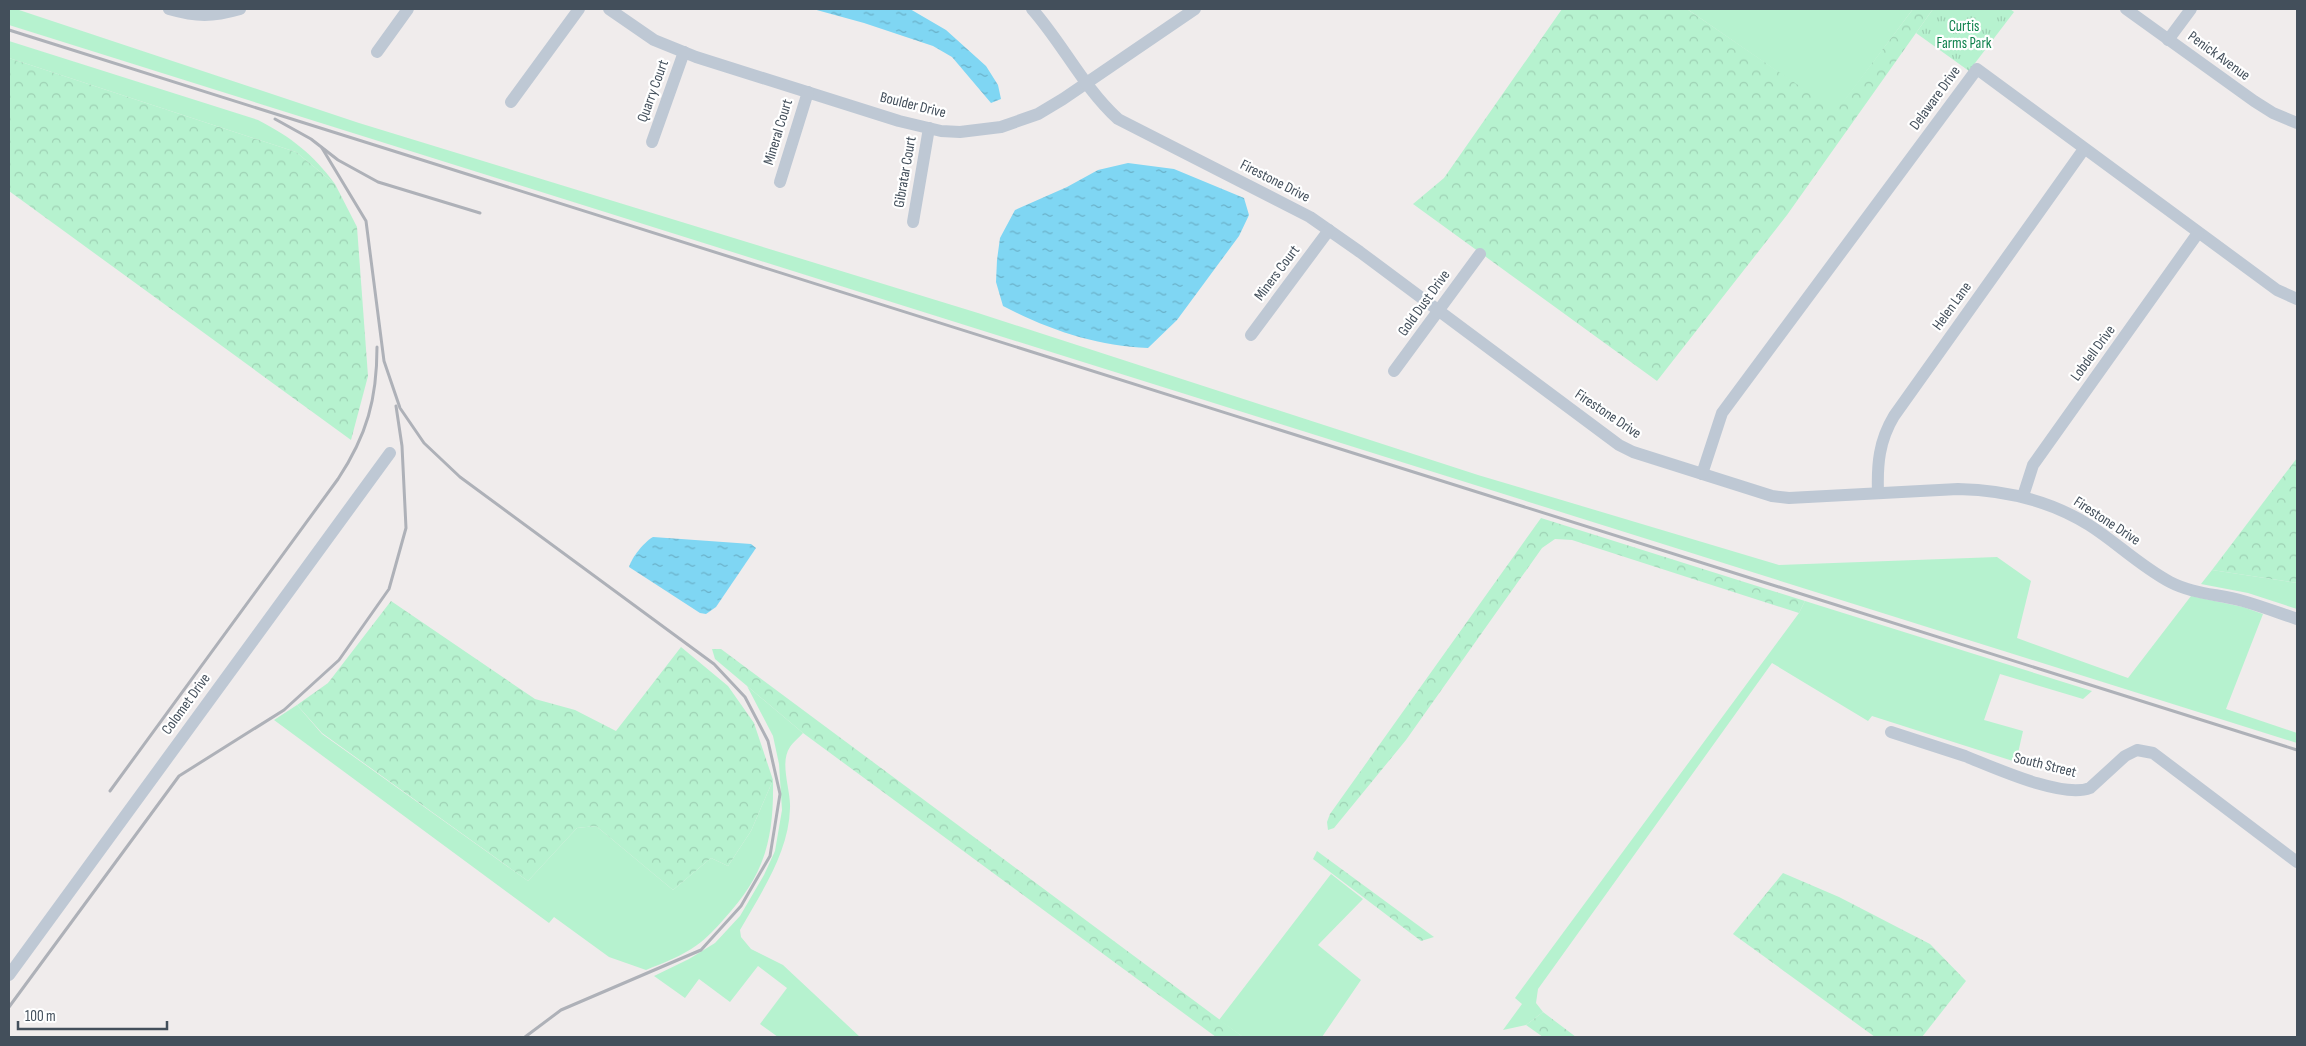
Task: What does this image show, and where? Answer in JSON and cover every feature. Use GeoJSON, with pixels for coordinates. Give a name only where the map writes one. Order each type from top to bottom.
{"type":"FeatureCollection","features":[{"type":"Feature","properties":{"kind":"street"},"geometry":{"type":"LineString","coordinates":[[169,9],[191,15],[217,15],[240,9]]}},
{"type":"Feature","properties":{"kind":"street"},"geometry":{"type":"LineString","coordinates":[[377,52],[408,9]]}},
{"type":"Feature","properties":{"kind":"street"},"geometry":{"type":"LineString","coordinates":[[511,102],[579,9]]}},
{"type":"Feature","properties":{"kind":"street","name":"Boulder Drive"},"geometry":{"type":"LineString","coordinates":[[609,9],[654,40],[684,52],[808,92],[941,131],[978,131],[1016,123],[1038,114],[1195,9]]}},
{"type":"Feature","properties":{"kind":"street","name":"Firestone Drive"},"geometry":{"type":"LineString","coordinates":[[1032,9],[1085,84],[1118,119],[1290,206],[1329,230],[1619,445],[1633,452],[1772,496],[1789,498],[1982,490],[2023,496],[2061,510],[2089,525],[2170,582],[2187,589],[2242,601],[2297,618]]}},
{"type":"Feature","properties":{"kind":"street","name":"Penick Avenue"},"geometry":{"type":"LineString","coordinates":[[2126,9],[2254,101],[2273,113],[2297,123]]}},
{"type":"Feature","properties":{"kind":"street"},"geometry":{"type":"LineString","coordinates":[[2168,40],[2191,9]]}},
{"type":"Feature","properties":{"kind":"street","name":"Quarry Court"},"geometry":{"type":"LineString","coordinates":[[652,142],[684,52]]}},
{"type":"Feature","properties":{"kind":"street","name":"Delaware Drive"},"geometry":{"type":"LineString","coordinates":[[1702,474],[1722,413],[1976,68],[2277,290],[2297,299]]}},
{"type":"Feature","properties":{"kind":"street","name":"Mineral Court"},"geometry":{"type":"LineString","coordinates":[[780,182],[808,92]]}},
{"type":"Feature","properties":{"kind":"street","name":"Gibratar Court"},"geometry":{"type":"LineString","coordinates":[[913,222],[929,128]]}},
{"type":"Feature","properties":{"kind":"street","name":"Helen Lane"},"geometry":{"type":"LineString","coordinates":[[1878,493],[1878,459],[1887,428],[2084,149]]}},
{"type":"Feature","properties":{"kind":"street","name":"Miners Court"},"geometry":{"type":"LineString","coordinates":[[1251,335],[1329,230]]}},
{"type":"Feature","properties":{"kind":"street","name":"Lobdell Drive"},"geometry":{"type":"LineString","coordinates":[[2023,496],[2033,465],[2198,233]]}},
{"type":"Feature","properties":{"kind":"street","name":"Gold Dust Drive"},"geometry":{"type":"LineString","coordinates":[[1394,371],[1480,254]]}},
{"type":"Feature","properties":{"kind":"street","name":"Colomet Drive"},"geometry":{"type":"LineString","coordinates":[[9,975],[390,453]]}},
{"type":"Feature","properties":{"kind":"street","name":"South Street"},"geometry":{"type":"LineString","coordinates":[[1891,732],[2011,774],[2071,790],[2090,788],[2125,756],[2137,750],[2154,753],[2297,862]]}},
{"type":"Feature","properties":{"kind":"green space"},"geometry":{"type":"Polygon","coordinates":[[[9,9],[16,9],[359,123],[978,313],[1478,475],[1779,565],[1997,557],[2031,581],[2017,638],[2128,678],[2191,596],[2243,607],[2263,614],[2226,709],[2297,733],[2297,743],[9,25],[9,9]]]}},
{"type":"Feature","properties":{"kind":"green space"},"geometry":{"type":"Polygon","coordinates":[[[1562,9],[1687,9],[1836,111],[1913,9],[1933,9],[1787,215],[1657,381],[1413,204],[1444,178],[1562,9]]]}},
{"type":"Feature","properties":{"kind":"green space"},"geometry":{"type":"Polygon","coordinates":[[[1687,9],[1913,9],[1836,112],[1687,9]]]}},
{"type":"Feature","properties":{"kind":"green space","name":"Curtis Farms Park"},"geometry":{"type":"Polygon","coordinates":[[[1933,9],[2010,9],[2014,12],[1969,71],[1916,33],[1933,9]]]}},
{"type":"Feature","properties":{"kind":"green space"},"geometry":{"type":"Polygon","coordinates":[[[9,41],[258,120],[301,147],[327,173],[335,184],[296,152],[9,58],[9,41]]]}},
{"type":"Feature","properties":{"kind":"green space"},"geometry":{"type":"Polygon","coordinates":[[[9,58],[296,152],[335,184],[357,227],[368,376],[351,440],[9,191],[9,58]]]}},
{"type":"Feature","properties":{"kind":"green space"},"geometry":{"type":"Polygon","coordinates":[[[2297,458],[2297,583],[2212,570],[2297,458]]]}},
{"type":"Feature","properties":{"kind":"green space"},"geometry":{"type":"Polygon","coordinates":[[[1541,518],[1805,601],[1799,613],[1572,540],[1555,539],[1542,548],[1406,740],[1334,828],[1328,830],[1327,822],[1330,814],[1541,518]]]}},
{"type":"Feature","properties":{"kind":"green space"},"geometry":{"type":"Polygon","coordinates":[[[2212,570],[2297,583],[2297,609],[2248,593],[2201,584],[2212,570]]]}},
{"type":"Feature","properties":{"kind":"green space"},"geometry":{"type":"Polygon","coordinates":[[[391,601],[535,699],[575,710],[616,731],[681,647],[728,686],[754,723],[773,780],[751,831],[728,866],[711,858],[673,890],[596,826],[577,828],[528,881],[322,733],[297,705],[328,683],[391,601]]]}},
{"type":"Feature","properties":{"kind":"green space"},"geometry":{"type":"Polygon","coordinates":[[[1805,601],[2092,691],[2083,699],[2000,674],[1984,720],[2023,731],[2016,762],[1872,716],[1868,721],[1772,663],[1538,989],[1536,1003],[1543,1012],[1526,1025],[1503,1030],[1522,1004],[1515,998],[1799,613],[1805,601]]]}},
{"type":"Feature","properties":{"kind":"green space"},"geometry":{"type":"Polygon","coordinates":[[[712,649],[721,649],[1243,1037],[1216,1037],[803,733],[715,659],[712,649]]]}},
{"type":"Feature","properties":{"kind":"green space"},"geometry":{"type":"Polygon","coordinates":[[[747,686],[803,733],[793,743],[787,753],[785,769],[790,808],[785,840],[765,887],[740,930],[741,937],[751,949],[783,965],[860,1037],[778,1037],[760,1024],[787,988],[758,966],[730,1002],[699,979],[685,998],[654,976],[689,959],[715,943],[740,916],[764,875],[775,851],[782,810],[779,764],[773,736],[747,686]]]}},
{"type":"Feature","properties":{"kind":"green space"},"geometry":{"type":"Polygon","coordinates":[[[297,705],[322,734],[528,881],[577,828],[596,826],[673,890],[711,858],[728,866],[751,831],[773,780],[772,820],[764,855],[749,887],[738,903],[711,933],[685,953],[646,970],[609,957],[554,917],[549,923],[274,720],[297,705]]]}},
{"type":"Feature","properties":{"kind":"green space"},"geometry":{"type":"Polygon","coordinates":[[[1317,851],[1434,937],[1421,941],[1313,859],[1317,851]]]}},
{"type":"Feature","properties":{"kind":"green space"},"geometry":{"type":"Polygon","coordinates":[[[1783,873],[1839,897],[1930,944],[1966,981],[1922,1037],[1875,1037],[1733,934],[1783,873]]]}},
{"type":"Feature","properties":{"kind":"green space"},"geometry":{"type":"Polygon","coordinates":[[[1331,874],[1363,899],[1318,945],[1361,980],[1322,1037],[1243,1037],[1219,1020],[1331,874]]]}},
{"type":"Feature","properties":{"kind":"green space"},"geometry":{"type":"Polygon","coordinates":[[[1543,1012],[1576,1037],[1543,1037],[1526,1025],[1543,1012]]]}},
{"type":"Feature","properties":{"kind":"water"},"geometry":{"type":"Polygon","coordinates":[[[813,9],[910,9],[946,30],[986,66],[998,85],[1001,99],[991,103],[952,57],[933,46],[864,23],[813,9]]]}},
{"type":"Feature","properties":{"kind":"water"},"geometry":{"type":"Polygon","coordinates":[[[1128,163],[1174,169],[1244,198],[1249,215],[1239,236],[1177,320],[1148,348],[1129,347],[1073,335],[1020,315],[1003,306],[996,282],[997,260],[1000,238],[1015,210],[1067,187],[1098,170],[1128,163]]]}},
{"type":"Feature","properties":{"kind":"water"},"geometry":{"type":"Polygon","coordinates":[[[653,537],[751,544],[756,548],[716,607],[706,614],[700,613],[629,567],[639,550],[653,537]]]}},
{"type":"Feature","properties":{"kind":"railway"},"geometry":{"type":"LineString","coordinates":[[9,30],[2297,750]]}},
{"type":"Feature","properties":{"kind":"railway"},"geometry":{"type":"LineString","coordinates":[[275,119],[311,139],[338,160],[378,182],[480,213]]}},
{"type":"Feature","properties":{"kind":"railway"},"geometry":{"type":"LineString","coordinates":[[322,148],[366,221],[384,361],[400,408],[424,443],[460,477],[714,664],[745,697],[768,741],[780,794],[770,856],[741,906],[701,950],[561,1010],[525,1037]]}},
{"type":"Feature","properties":{"kind":"railway"},"geometry":{"type":"LineString","coordinates":[[110,791],[348,463],[363,432],[368,416],[375,383],[377,347]]}},
{"type":"Feature","properties":{"kind":"railway"},"geometry":{"type":"LineString","coordinates":[[9,1007],[179,776],[284,710],[339,660],[389,589],[406,528],[402,446],[396,406]]}}]}
